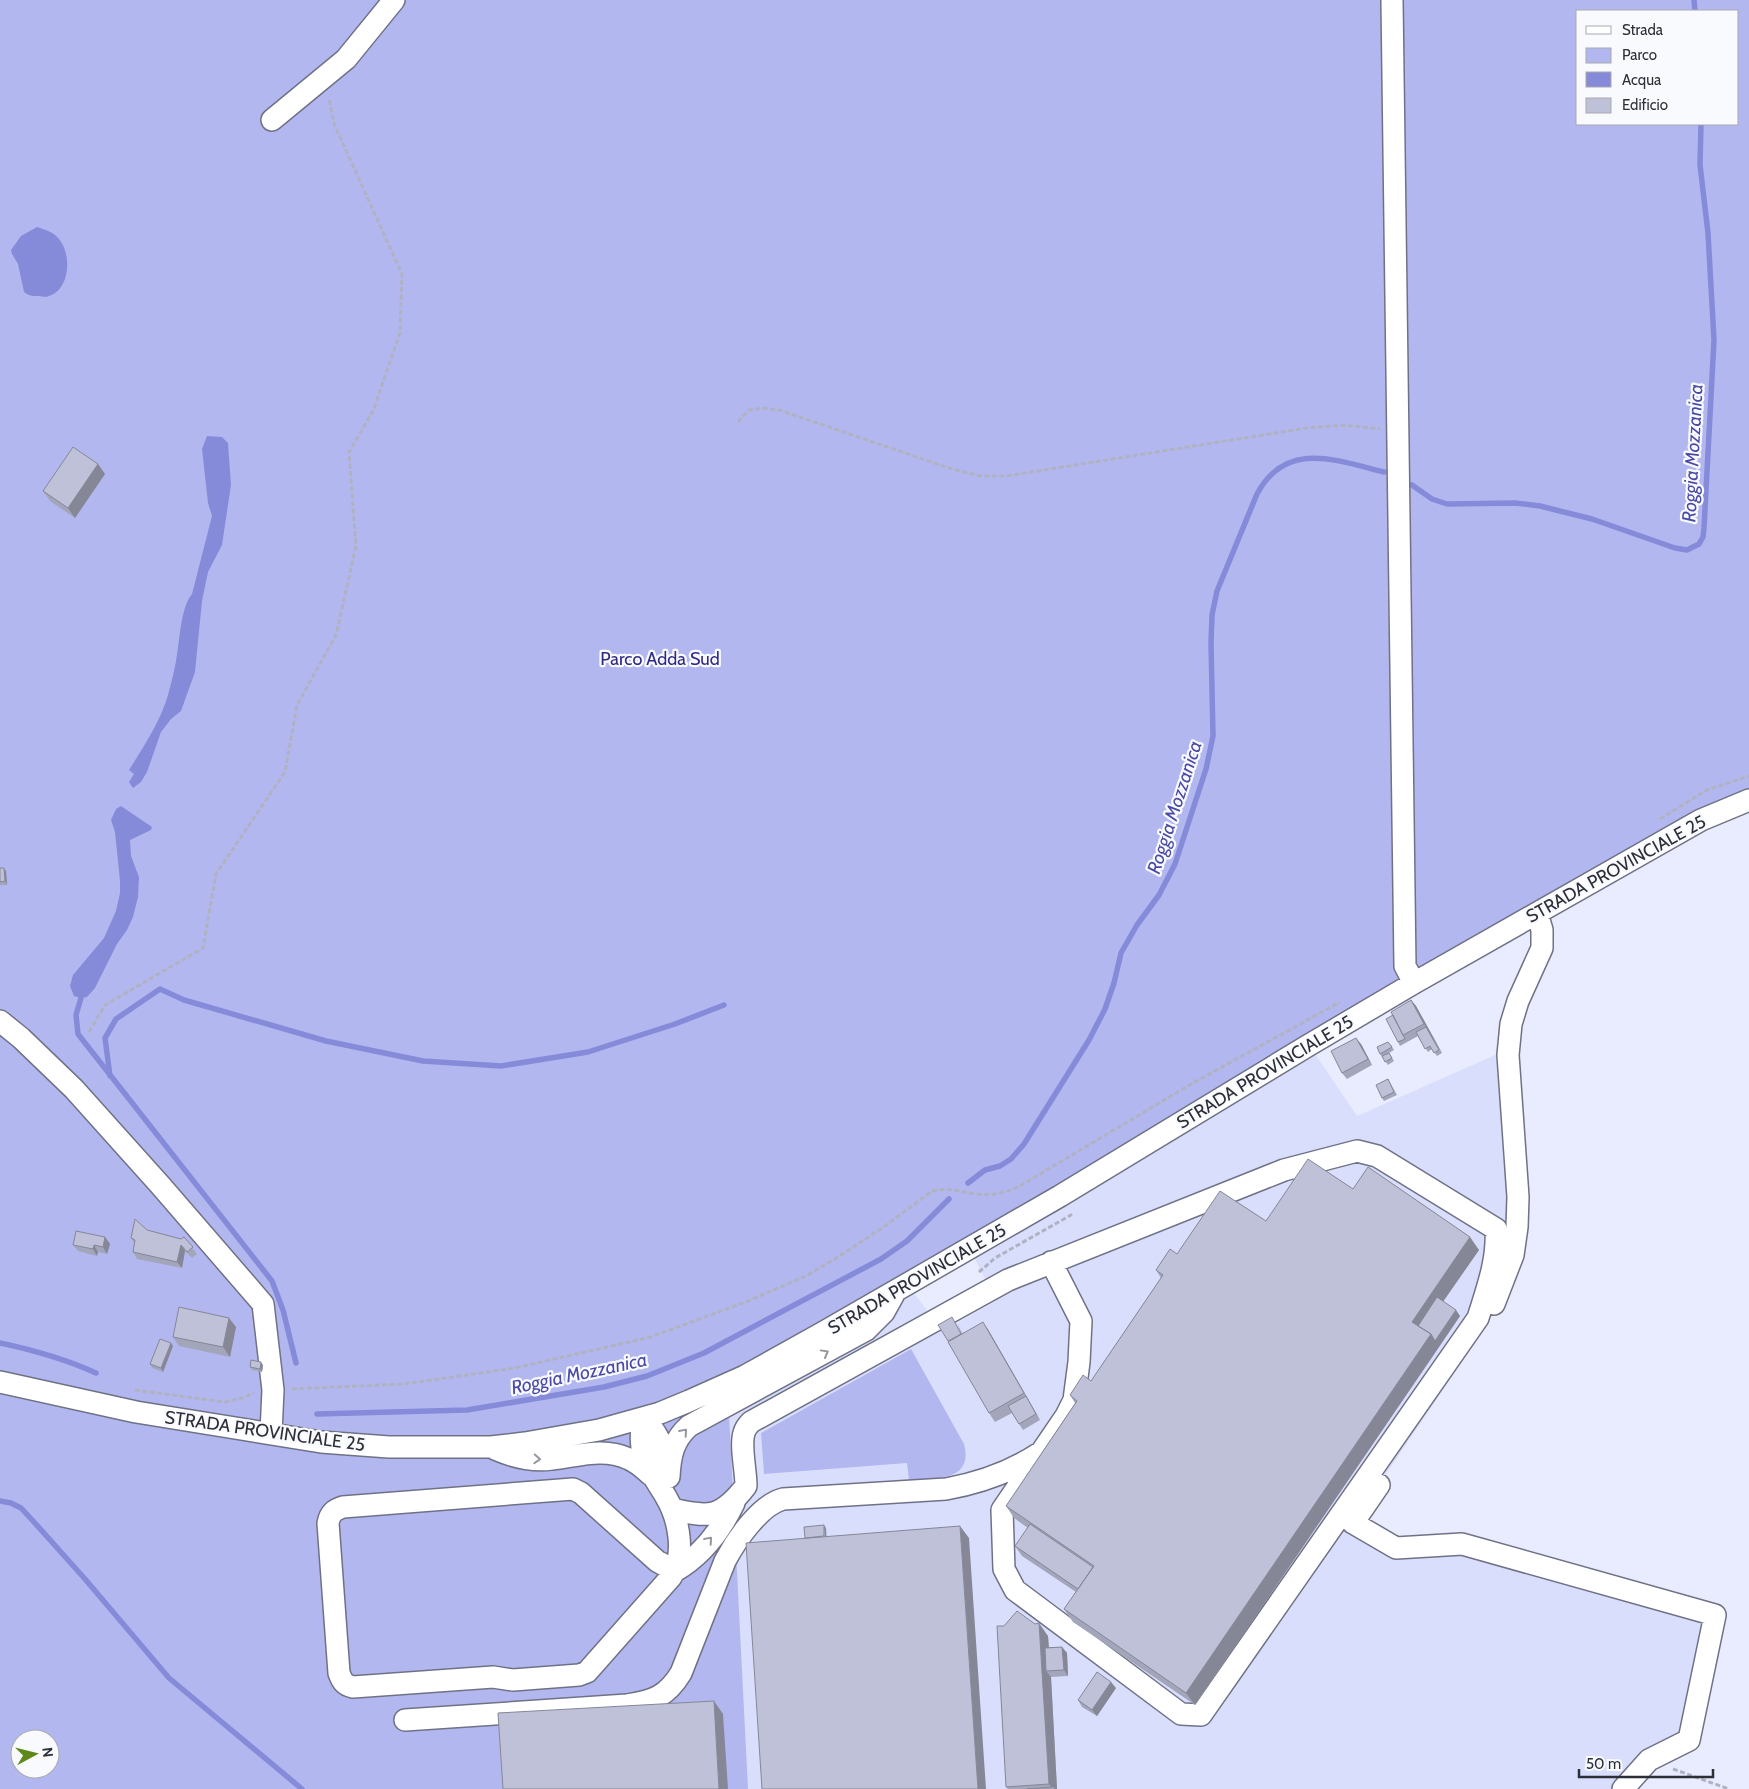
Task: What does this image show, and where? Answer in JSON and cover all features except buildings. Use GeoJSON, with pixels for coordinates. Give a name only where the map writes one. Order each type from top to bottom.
{"type":"FeatureCollection","features":[{"type":"Feature","properties":{"kind":"street"},"geometry":{"type":"LineString","coordinates":[[272,120],[346,59],[394,0]]}},
{"type":"Feature","properties":{"kind":"street"},"geometry":{"type":"LineString","coordinates":[[1392,0],[1405,966],[1414,983]]}},
{"type":"Feature","properties":{"kind":"street","name":"STRADA PROVINCIALE 25"},"geometry":{"type":"LineString","coordinates":[[0,1382],[136,1412],[321,1442],[356,1445],[440,1448],[490,1447],[560,1438],[643,1418],[689,1402],[745,1376],[824,1332],[1060,1196],[1414,983],[1701,820],[1749,800]]}},
{"type":"Feature","properties":{"kind":"street"},"geometry":{"type":"LineString","coordinates":[[1537,913],[1542,930],[1542,948],[1518,1001],[1511,1024],[1509,1049],[1518,1197],[1517,1227],[1513,1255],[1501,1289],[1482,1332],[1353,1523],[1396,1548],[1462,1544],[1715,1615],[1689,1740],[1649,1760],[1623,1789]]}},
{"type":"Feature","properties":{"kind":"street"},"geometry":{"type":"LineString","coordinates":[[0,1021],[21,1038],[74,1089],[263,1304],[273,1390],[272,1433]]}},
{"type":"Feature","properties":{"kind":"street"},"geometry":{"type":"LineString","coordinates":[[675,1571],[657,1561],[581,1493],[573,1490],[343,1507],[334,1510],[328,1523],[339,1672],[342,1682],[347,1686],[353,1687],[493,1677],[513,1680],[583,1674],[587,1672],[675,1571],[690,1562],[725,1522],[735,1501],[746,1486],[746,1466],[743,1447],[744,1431],[750,1422],[1008,1280],[1051,1262],[1284,1170],[1357,1151],[1377,1156],[1496,1228],[1497,1247],[1490,1280],[1478,1318],[1201,1715],[1181,1714],[1015,1590],[1004,1569],[1002,1510],[1066,1416],[1074,1400],[1079,1362],[1081,1321],[1051,1262]]}},
{"type":"Feature","properties":{"kind":"street"},"geometry":{"type":"LineString","coordinates":[[661,1477],[673,1450],[683,1432],[689,1426],[866,1330],[884,1312],[898,1289]]}},
{"type":"Feature","properties":{"kind":"street"},"geometry":{"type":"LineString","coordinates":[[643,1418],[642,1450],[646,1463],[661,1477],[672,1509],[680,1548],[675,1571]]}},
{"type":"Feature","properties":{"kind":"street"},"geometry":{"type":"LineString","coordinates":[[490,1447],[508,1455],[538,1460],[591,1453],[618,1455],[630,1459],[661,1477]]}},
{"type":"Feature","properties":{"kind":"street"},"geometry":{"type":"LineString","coordinates":[[405,1720],[627,1705],[652,1700],[669,1690],[681,1673],[725,1561],[740,1536],[770,1505],[783,1500],[946,1489],[966,1485],[1006,1472],[1042,1452]]}},
{"type":"Feature","properties":{"kind":"street"},"geometry":{"type":"LineString","coordinates":[[672,1509],[695,1515],[710,1515],[735,1501]]}},
{"type":"Feature","properties":{"kind":"path"},"geometry":{"type":"LineString","coordinates":[[88,1032],[105,1005],[202,948],[216,874],[285,772],[297,705],[336,635],[356,546],[349,452],[374,411],[400,333],[402,274],[334,124],[325,78]]}},
{"type":"Feature","properties":{"kind":"path"},"geometry":{"type":"LineString","coordinates":[[738,422],[749,410],[763,408],[779,410],[952,469],[981,476],[1006,476],[1307,428],[1344,425],[1398,432]]}},
{"type":"Feature","properties":{"kind":"path"},"geometry":{"type":"LineString","coordinates":[[1656,821],[1707,790],[1749,776]]}},
{"type":"Feature","properties":{"kind":"path"},"geometry":{"type":"LineString","coordinates":[[132,1390],[224,1402],[242,1398],[258,1391],[404,1384],[516,1368],[651,1336],[748,1301],[806,1276],[877,1231],[932,1191],[948,1189],[991,1195],[1018,1187],[1193,1083],[1346,999]]}},
{"type":"Feature","properties":{"kind":"path"},"geometry":{"type":"LineString","coordinates":[[1649,1760],[1729,1789]]}},
{"type":"Feature","properties":{"kind":"shaded area"},"geometry":{"type":"Polygon","coordinates":[[[1309,1045],[1357,1116],[1509,1049],[1518,1197],[1501,1289],[1482,1332],[1353,1523],[1396,1548],[1462,1544],[1715,1615],[1689,1740],[1623,1789],[326,1789],[355,1450],[910,1288],[943,1331],[996,1301],[970,1249],[1309,1045]]]}},
{"type":"Feature","properties":{"kind":"green space","name":"Parco Adda Sud"},"geometry":{"type":"Polygon","coordinates":[[[0,0],[1749,0],[1749,793],[952,1250],[727,1374],[748,1789],[0,1789],[0,0]]]}},
{"type":"Feature","properties":{"kind":"green space"},"geometry":{"type":"Polygon","coordinates":[[[911,1349],[964,1444],[966,1456],[958,1472],[940,1478],[909,1480],[907,1463],[764,1474],[761,1433],[911,1349]]]}},
{"type":"Feature","properties":{"kind":"water"},"geometry":{"type":"Polygon","coordinates":[[[37,227],[49,231],[61,241],[67,259],[65,279],[61,287],[55,293],[46,297],[31,296],[24,292],[18,264],[11,250],[21,236],[37,227]]]}},
{"type":"Feature","properties":{"kind":"water"},"geometry":{"type":"Polygon","coordinates":[[[207,436],[222,437],[228,443],[231,485],[222,545],[208,572],[202,601],[195,672],[181,711],[171,719],[161,732],[147,772],[141,782],[133,788],[129,782],[134,774],[129,770],[146,743],[165,705],[176,661],[185,608],[192,594],[212,516],[208,503],[202,449],[207,436]]]}},
{"type":"Feature","properties":{"kind":"water"},"geometry":{"type":"Polygon","coordinates":[[[121,806],[152,827],[151,830],[130,840],[131,856],[139,877],[138,897],[133,917],[127,930],[117,944],[95,988],[87,997],[81,998],[74,996],[70,986],[73,975],[104,938],[116,911],[120,893],[115,832],[111,820],[116,809],[121,806]]]}},
{"type":"Feature","properties":{"kind":"waterway","name":"Roggia Mozzanica"},"geometry":{"type":"LineString","coordinates":[[1694,0],[1695,10]]}},
{"type":"Feature","properties":{"kind":"waterway","name":"Roggia Mozzanica"},"geometry":{"type":"LineString","coordinates":[[1412,485],[1432,499],[1447,504],[1515,503],[1540,506],[1592,519],[1675,548],[1687,550],[1699,544],[1703,537],[1704,528],[1714,340],[1708,233],[1700,165],[1701,125]]}},
{"type":"Feature","properties":{"kind":"waterway","name":"Roggia Mozzanica"},"geometry":{"type":"LineString","coordinates":[[968,1183],[985,1170],[1000,1166],[1011,1159],[1024,1144],[1089,1040],[1105,1009],[1114,983],[1121,953],[1137,925],[1159,895],[1175,864],[1206,769],[1213,736],[1211,643],[1212,615],[1217,591],[1257,494],[1269,477],[1282,466],[1297,460],[1313,458],[1330,459],[1384,472]]}},
{"type":"Feature","properties":{"kind":"waterway"},"geometry":{"type":"LineString","coordinates":[[110,1076],[105,1038],[116,1019],[160,989],[184,1000],[326,1041],[423,1061],[501,1066],[588,1052],[675,1024],[724,1005]]}},
{"type":"Feature","properties":{"kind":"waterway"},"geometry":{"type":"LineString","coordinates":[[81,998],[76,1015],[78,1034],[272,1281],[283,1310],[296,1363]]}},
{"type":"Feature","properties":{"kind":"waterway","name":"Roggia Mozzanica"},"geometry":{"type":"LineString","coordinates":[[317,1414],[467,1410],[604,1387],[647,1376],[704,1353],[881,1259],[907,1241],[949,1199]]}},
{"type":"Feature","properties":{"kind":"waterway","name":"Roggia Mozzanica"},"geometry":{"type":"LineString","coordinates":[[0,1343],[49,1355],[96,1373]]}},
{"type":"Feature","properties":{"kind":"waterway"},"geometry":{"type":"LineString","coordinates":[[0,1501],[11,1503],[21,1508],[85,1579],[169,1678],[302,1789]]}}]}
